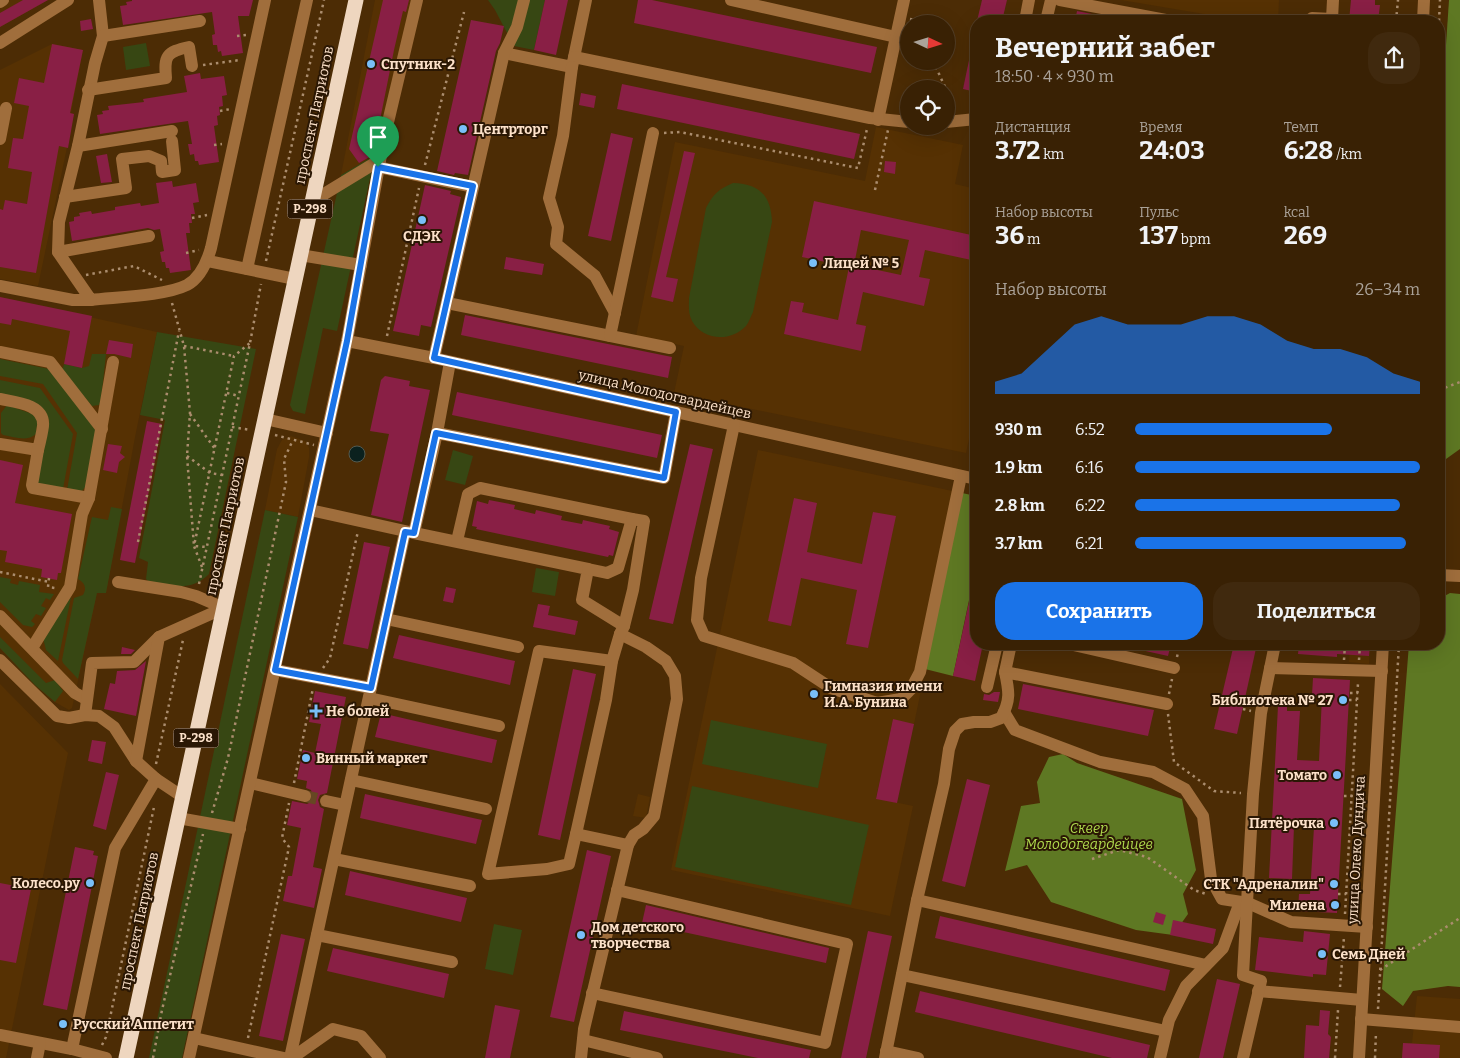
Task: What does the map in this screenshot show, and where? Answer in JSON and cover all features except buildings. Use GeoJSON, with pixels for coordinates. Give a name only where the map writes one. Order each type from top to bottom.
{"type":"FeatureCollection","features":[{"type":"Feature","properties":{"kind":"highway","name":"проспект Патриотов"},"geometry":{"type":"LineString","coordinates":[[126,1058],[356,0]]}},
{"type":"Feature","properties":{"kind":"street"},"geometry":{"type":"LineString","coordinates":[[0,43],[68,0]]}},
{"type":"Feature","properties":{"kind":"street"},"geometry":{"type":"LineString","coordinates":[[91,300],[58,252],[59,222],[78,146],[88,90],[103,36],[99,0]]}},
{"type":"Feature","properties":{"kind":"street"},"geometry":{"type":"LineString","coordinates":[[0,286],[73,300],[91,300],[168,292],[188,285],[203,270],[208,261],[254,58],[265,0]]}},
{"type":"Feature","properties":{"kind":"street"},"geometry":{"type":"LineString","coordinates":[[247,269],[307,0]]}},
{"type":"Feature","properties":{"kind":"street"},"geometry":{"type":"LineString","coordinates":[[189,1058],[347,341],[379,164],[418,0]]}},
{"type":"Feature","properties":{"kind":"street"},"geometry":{"type":"LineString","coordinates":[[434,358],[504,53],[517,27],[524,0]]}},
{"type":"Feature","properties":{"kind":"street"},"geometry":{"type":"LineString","coordinates":[[586,0],[549,198],[558,227],[556,244],[595,276],[615,313]]}},
{"type":"Feature","properties":{"kind":"street"},"geometry":{"type":"LineString","coordinates":[[731,0],[896,37]]}},
{"type":"Feature","properties":{"kind":"street"},"geometry":{"type":"LineString","coordinates":[[879,120],[904,0]]}},
{"type":"Feature","properties":{"kind":"street"},"geometry":{"type":"LineString","coordinates":[[1026,15],[1029,0]]}},
{"type":"Feature","properties":{"kind":"street"},"geometry":{"type":"LineString","coordinates":[[1047,15],[1050,0]]}},
{"type":"Feature","properties":{"kind":"street"},"geometry":{"type":"LineString","coordinates":[[1060,0],[1139,15]]}},
{"type":"Feature","properties":{"kind":"street"},"geometry":{"type":"LineString","coordinates":[[1332,15],[1333,0]]}},
{"type":"Feature","properties":{"kind":"street"},"geometry":{"type":"LineString","coordinates":[[1423,15],[1424,0]]}},
{"type":"Feature","properties":{"kind":"street"},"geometry":{"type":"LineString","coordinates":[[103,36],[200,21]]}},
{"type":"Feature","properties":{"kind":"street"},"geometry":{"type":"LineString","coordinates":[[88,90],[166,78],[164,64],[168,55],[174,50],[189,47],[192,66]]}},
{"type":"Feature","properties":{"kind":"street"},"geometry":{"type":"LineString","coordinates":[[504,53],[573,62],[879,120],[900,121]]}},
{"type":"Feature","properties":{"kind":"street"},"geometry":{"type":"LineString","coordinates":[[0,138],[6,108]]}},
{"type":"Feature","properties":{"kind":"street"},"geometry":{"type":"LineString","coordinates":[[955,121],[970,119]]}},
{"type":"Feature","properties":{"kind":"street"},"geometry":{"type":"LineString","coordinates":[[610,336],[653,133]]}},
{"type":"Feature","properties":{"kind":"street"},"geometry":{"type":"LineString","coordinates":[[78,146],[119,139],[172,136],[175,170],[162,172],[161,161],[149,156],[122,160]]}},
{"type":"Feature","properties":{"kind":"street"},"geometry":{"type":"LineString","coordinates":[[65,197],[126,188],[119,139]]}},
{"type":"Feature","properties":{"kind":"street"},"geometry":{"type":"LineString","coordinates":[[312,202],[379,164],[473,186]]}},
{"type":"Feature","properties":{"kind":"street"},"geometry":{"type":"LineString","coordinates":[[58,252],[149,236]]}},
{"type":"Feature","properties":{"kind":"street"},"geometry":{"type":"LineString","coordinates":[[300,255],[361,264]]}},
{"type":"Feature","properties":{"kind":"street"},"geometry":{"type":"LineString","coordinates":[[208,261],[295,279]]}},
{"type":"Feature","properties":{"kind":"street"},"geometry":{"type":"LineString","coordinates":[[447,304],[670,348]]}},
{"type":"Feature","properties":{"kind":"street","name":"улица Молодогвардейцев"},"geometry":{"type":"LineString","coordinates":[[347,341],[434,358],[970,478]]}},
{"type":"Feature","properties":{"kind":"street"},"geometry":{"type":"LineString","coordinates":[[0,352],[50,362],[102,428]]}},
{"type":"Feature","properties":{"kind":"street"},"geometry":{"type":"LineString","coordinates":[[32,648],[70,587],[82,514],[89,498],[113,362]]}},
{"type":"Feature","properties":{"kind":"street"},"geometry":{"type":"LineString","coordinates":[[291,1058],[386,619],[436,433],[450,362]]}},
{"type":"Feature","properties":{"kind":"street"},"geometry":{"type":"LineString","coordinates":[[0,400],[28,404],[38,412],[44,424],[38,450],[33,488],[89,498]]}},
{"type":"Feature","properties":{"kind":"street"},"geometry":{"type":"LineString","coordinates":[[436,433],[664,478],[676,412]]}},
{"type":"Feature","properties":{"kind":"street"},"geometry":{"type":"LineString","coordinates":[[265,419],[327,433]]}},
{"type":"Feature","properties":{"kind":"street"},"geometry":{"type":"LineString","coordinates":[[734,425],[701,578],[697,620],[704,636],[794,663],[831,688],[877,703],[901,699],[911,689],[920,672],[961,476]]}},
{"type":"Feature","properties":{"kind":"street"},"geometry":{"type":"LineString","coordinates":[[0,444],[38,450]]}},
{"type":"Feature","properties":{"kind":"street"},"geometry":{"type":"LineString","coordinates":[[457,541],[468,494],[480,488],[644,521],[633,590],[612,661],[606,700],[569,864],[547,869],[488,874],[539,651],[612,661]]}},
{"type":"Feature","properties":{"kind":"street"},"geometry":{"type":"LineString","coordinates":[[310,510],[607,573],[618,568],[632,519]]}},
{"type":"Feature","properties":{"kind":"street"},"geometry":{"type":"LineString","coordinates":[[581,1058],[584,1029],[628,845],[634,834],[643,829],[654,816],[677,699],[675,676],[666,661],[582,600],[588,569]]}},
{"type":"Feature","properties":{"kind":"street"},"geometry":{"type":"LineString","coordinates":[[1445,575],[1460,576]]}},
{"type":"Feature","properties":{"kind":"street"},"geometry":{"type":"LineString","coordinates":[[118,582],[196,596],[224,608]]}},
{"type":"Feature","properties":{"kind":"street"},"geometry":{"type":"LineString","coordinates":[[85,715],[92,663],[134,662],[159,637],[224,608]]}},
{"type":"Feature","properties":{"kind":"street"},"geometry":{"type":"LineString","coordinates":[[0,616],[75,693],[86,699]]}},
{"type":"Feature","properties":{"kind":"street"},"geometry":{"type":"LineString","coordinates":[[386,619],[518,647]]}},
{"type":"Feature","properties":{"kind":"street"},"geometry":{"type":"LineString","coordinates":[[136,761],[159,637]]}},
{"type":"Feature","properties":{"kind":"street"},"geometry":{"type":"LineString","coordinates":[[987,687],[996,650]]}},
{"type":"Feature","properties":{"kind":"street"},"geometry":{"type":"LineString","coordinates":[[918,1058],[885,1054],[944,784],[949,749],[955,731],[962,724],[990,722],[1001,718],[1008,706],[1009,693],[1005,672],[1010,650]]}},
{"type":"Feature","properties":{"kind":"street"},"geometry":{"type":"LineString","coordinates":[[1095,650],[1174,668]]}},
{"type":"Feature","properties":{"kind":"street"},"geometry":{"type":"LineString","coordinates":[[1243,1058],[1261,981],[1243,975],[1244,902],[1261,713],[1274,650]]}},
{"type":"Feature","properties":{"kind":"street","name":"улица Олеко Дундича"},"geometry":{"type":"LineString","coordinates":[[1359,1058],[1383,650]]}},
{"type":"Feature","properties":{"kind":"street"},"geometry":{"type":"LineString","coordinates":[[0,660],[57,716],[69,718],[85,715],[99,716],[114,728],[136,761],[156,779],[183,797]]}},
{"type":"Feature","properties":{"kind":"street"},"geometry":{"type":"LineString","coordinates":[[1270,668],[1382,671]]}},
{"type":"Feature","properties":{"kind":"street"},"geometry":{"type":"LineString","coordinates":[[275,670],[499,726]]}},
{"type":"Feature","properties":{"kind":"street"},"geometry":{"type":"LineString","coordinates":[[1005,672],[1167,704]]}},
{"type":"Feature","properties":{"kind":"street"},"geometry":{"type":"LineString","coordinates":[[1004,712],[1015,730],[1100,762],[1153,772],[1185,790],[1203,816],[1211,879],[1222,899],[1244,902],[1291,922],[1367,927]]}},
{"type":"Feature","properties":{"kind":"street"},"geometry":{"type":"LineString","coordinates":[[72,1049],[115,848],[156,779]]}},
{"type":"Feature","properties":{"kind":"street"},"geometry":{"type":"LineString","coordinates":[[351,780],[486,809]]}},
{"type":"Feature","properties":{"kind":"street"},"geometry":{"type":"LineString","coordinates":[[250,783],[305,796]]}},
{"type":"Feature","properties":{"kind":"street"},"geometry":{"type":"LineString","coordinates":[[326,801],[345,805]]}},
{"type":"Feature","properties":{"kind":"street"},"geometry":{"type":"LineString","coordinates":[[178,818],[240,829]]}},
{"type":"Feature","properties":{"kind":"street"},"geometry":{"type":"LineString","coordinates":[[576,834],[628,845]]}},
{"type":"Feature","properties":{"kind":"street"},"geometry":{"type":"LineString","coordinates":[[334,859],[470,886]]}},
{"type":"Feature","properties":{"kind":"street"},"geometry":{"type":"LineString","coordinates":[[592,993],[825,1043],[847,944],[617,890]]}},
{"type":"Feature","properties":{"kind":"street"},"geometry":{"type":"LineString","coordinates":[[918,900],[1206,965]]}},
{"type":"Feature","properties":{"kind":"street"},"geometry":{"type":"LineString","coordinates":[[1160,1058],[1169,1020],[1186,986],[1222,948],[1244,902]]}},
{"type":"Feature","properties":{"kind":"street"},"geometry":{"type":"LineString","coordinates":[[317,935],[452,962]]}},
{"type":"Feature","properties":{"kind":"street"},"geometry":{"type":"LineString","coordinates":[[902,975],[1166,1031]]}},
{"type":"Feature","properties":{"kind":"street"},"geometry":{"type":"LineString","coordinates":[[1258,991],[1362,1000]]}},
{"type":"Feature","properties":{"kind":"street"},"geometry":{"type":"LineString","coordinates":[[1361,1019],[1460,1027]]}},
{"type":"Feature","properties":{"kind":"street"},"geometry":{"type":"LineString","coordinates":[[291,1058],[333,1029],[361,1036],[380,1058]]}},
{"type":"Feature","properties":{"kind":"street"},"geometry":{"type":"LineString","coordinates":[[0,1035],[72,1049],[101,1057]]}},
{"type":"Feature","properties":{"kind":"street"},"geometry":{"type":"LineString","coordinates":[[194,1038],[284,1058]]}},
{"type":"Feature","properties":{"kind":"street"},"geometry":{"type":"LineString","coordinates":[[583,1040],[657,1058]]}},
{"type":"Feature","properties":{"kind":"street"},"geometry":{"type":"LineString","coordinates":[[37,1058],[40,1043]]}},
{"type":"Feature","properties":{"kind":"path"},"geometry":{"type":"LineString","coordinates":[[196,596],[264,272],[324,0]]}},
{"type":"Feature","properties":{"kind":"path"},"geometry":{"type":"LineString","coordinates":[[1397,15],[1398,0]]}},
{"type":"Feature","properties":{"kind":"path"},"geometry":{"type":"LineString","coordinates":[[1439,15],[1440,0]]}},
{"type":"Feature","properties":{"kind":"path"},"geometry":{"type":"LineString","coordinates":[[192,66],[254,58]]}},
{"type":"Feature","properties":{"kind":"path"},"geometry":{"type":"LineString","coordinates":[[955,110],[960,121]]}},
{"type":"Feature","properties":{"kind":"path"},"geometry":{"type":"LineString","coordinates":[[653,133],[680,132],[858,168],[879,120]]}},
{"type":"Feature","properties":{"kind":"path"},"geometry":{"type":"LineString","coordinates":[[875,190],[879,120]]}},
{"type":"Feature","properties":{"kind":"path"},"geometry":{"type":"LineString","coordinates":[[75,277],[134,266],[164,280],[184,346],[190,413],[187,456],[194,546],[202,568]]}},
{"type":"Feature","properties":{"kind":"path"},"geometry":{"type":"LineString","coordinates":[[138,542],[179,330]]}},
{"type":"Feature","properties":{"kind":"path"},"geometry":{"type":"LineString","coordinates":[[194,546],[234,356],[250,343]]}},
{"type":"Feature","properties":{"kind":"path"},"geometry":{"type":"LineString","coordinates":[[184,346],[234,356]]}},
{"type":"Feature","properties":{"kind":"path"},"geometry":{"type":"LineString","coordinates":[[1445,388],[1460,382]]}},
{"type":"Feature","properties":{"kind":"path"},"geometry":{"type":"LineString","coordinates":[[227,393],[239,396]]}},
{"type":"Feature","properties":{"kind":"path"},"geometry":{"type":"LineString","coordinates":[[190,413],[215,449]]}},
{"type":"Feature","properties":{"kind":"path"},"geometry":{"type":"LineString","coordinates":[[153,1058],[162,1010],[206,823],[214,810],[228,758],[277,516],[286,482],[284,459],[293,440]]}},
{"type":"Feature","properties":{"kind":"path"},"geometry":{"type":"LineString","coordinates":[[187,456],[210,473],[222,475]]}},
{"type":"Feature","properties":{"kind":"path"},"geometry":{"type":"LineString","coordinates":[[194,546],[207,547]]}},
{"type":"Feature","properties":{"kind":"path"},"geometry":{"type":"LineString","coordinates":[[0,572],[48,582]]}},
{"type":"Feature","properties":{"kind":"path"},"geometry":{"type":"LineString","coordinates":[[156,779],[156,762],[186,624]]}},
{"type":"Feature","properties":{"kind":"path"},"geometry":{"type":"LineString","coordinates":[[1178,650],[1167,704],[1174,762],[1214,791],[1253,794]]}},
{"type":"Feature","properties":{"kind":"path"},"geometry":{"type":"LineString","coordinates":[[1335,1058],[1360,650]]}},
{"type":"Feature","properties":{"kind":"path"},"geometry":{"type":"LineString","coordinates":[[1380,970],[1400,650]]}},
{"type":"Feature","properties":{"kind":"path"},"geometry":{"type":"LineString","coordinates":[[1350,692],[1358,692]]}},
{"type":"Feature","properties":{"kind":"path"},"geometry":{"type":"LineString","coordinates":[[1349,700],[1357,700]]}},
{"type":"Feature","properties":{"kind":"path"},"geometry":{"type":"LineString","coordinates":[[1344,796],[1352,796]]}},
{"type":"Feature","properties":{"kind":"path"},"geometry":{"type":"LineString","coordinates":[[101,1057],[155,802]]}},
{"type":"Feature","properties":{"kind":"path"},"geometry":{"type":"LineString","coordinates":[[1092,859],[1119,850],[1147,857],[1194,890],[1222,899]]}},
{"type":"Feature","properties":{"kind":"path"},"geometry":{"type":"LineString","coordinates":[[1338,894],[1346,894]]}},
{"type":"Feature","properties":{"kind":"path"},"geometry":{"type":"LineString","coordinates":[[1364,981],[1460,918]]}},
{"type":"Feature","properties":{"kind":"shaded area"},"geometry":{"type":"Polygon","coordinates":[[[0,0],[48,0],[0,27],[0,0]]]}},
{"type":"Feature","properties":{"kind":"shaded area"},"geometry":{"type":"Polygon","coordinates":[[[375,0],[413,0],[379,153],[341,175],[375,0]]]}},
{"type":"Feature","properties":{"kind":"shaded area"},"geometry":{"type":"Polygon","coordinates":[[[1121,0],[1279,0],[1278,15],[1210,15],[1121,0]]]}},
{"type":"Feature","properties":{"kind":"shaded area"},"geometry":{"type":"Polygon","coordinates":[[[52,44],[83,50],[71,113],[74,114],[38,286],[0,279],[0,70],[52,44]]]}},
{"type":"Feature","properties":{"kind":"shaded area","name":"Лицей № 5"},"geometry":{"type":"Polygon","coordinates":[[[876,127],[900,132],[900,135],[915,135],[963,145],[955,184],[970,188],[970,434],[966,453],[674,393],[684,346],[636,336],[675,142],[865,181],[876,127]]]}},
{"type":"Feature","properties":{"kind":"shaded area"},"geometry":{"type":"Polygon","coordinates":[[[0,297],[157,332],[106,593],[97,593],[72,708],[69,710],[55,702],[35,685],[0,648],[0,297]]]}},
{"type":"Feature","properties":{"kind":"shaded area"},"geometry":{"type":"Polygon","coordinates":[[[291,436],[305,441],[309,448],[298,517],[265,510],[277,449],[282,440],[291,436]]]}},
{"type":"Feature","properties":{"kind":"shaded area","name":"Гимназия имени И.А. Бунина"},"geometry":{"type":"Polygon","coordinates":[[[758,450],[962,493],[914,724],[893,720],[876,798],[913,806],[890,916],[671,870],[758,450]]]}},
{"type":"Feature","properties":{"kind":"shaded area"},"geometry":{"type":"Polygon","coordinates":[[[1350,650],[1370,650],[1369,664],[1349,662],[1350,650]]]}},
{"type":"Feature","properties":{"kind":"shaded area"},"geometry":{"type":"Polygon","coordinates":[[[0,684],[68,753],[6,1058],[0,1058],[0,684]]]}},
{"type":"Feature","properties":{"kind":"shaded area"},"geometry":{"type":"Polygon","coordinates":[[[638,794],[650,797],[646,818],[633,816],[638,794]]]}},
{"type":"Feature","properties":{"kind":"shaded area"},"geometry":{"type":"Polygon","coordinates":[[[1417,996],[1460,999],[1460,1058],[1402,1058],[1403,1043],[1412,1043],[1417,996]]]}},
{"type":"Feature","properties":{"kind":"green space"},"geometry":{"type":"Polygon","coordinates":[[[488,0],[545,0],[534,50],[514,46],[488,0]]]}},
{"type":"Feature","properties":{"kind":"green space"},"geometry":{"type":"Polygon","coordinates":[[[1449,0],[1460,0],[1460,449],[1445,460],[1445,60],[1449,0]]]}},
{"type":"Feature","properties":{"kind":"green space"},"geometry":{"type":"Polygon","coordinates":[[[146,43],[150,66],[126,70],[123,47],[146,43]]]}},
{"type":"Feature","properties":{"kind":"green space"},"geometry":{"type":"Polygon","coordinates":[[[375,155],[337,331],[323,328],[305,414],[293,411],[290,405],[341,175],[375,155]]]}},
{"type":"Feature","properties":{"kind":"green space"},"geometry":{"type":"Polygon","coordinates":[[[733,183],[750,186],[762,193],[769,205],[772,222],[753,312],[749,321],[746,326],[733,335],[718,337],[710,336],[697,328],[689,312],[689,298],[706,208],[717,192],[733,183]]]}},
{"type":"Feature","properties":{"kind":"green space"},"geometry":{"type":"Polygon","coordinates":[[[157,332],[256,349],[209,574],[195,584],[187,586],[172,586],[148,581],[146,579],[148,562],[139,558],[165,420],[140,415],[157,332]]]}},
{"type":"Feature","properties":{"kind":"green space"},"geometry":{"type":"Polygon","coordinates":[[[92,354],[106,354],[101,400],[99,405],[92,406],[59,367],[63,368],[64,364],[82,368],[89,366],[92,354]]]}},
{"type":"Feature","properties":{"kind":"green space"},"geometry":{"type":"Polygon","coordinates":[[[0,359],[49,369],[92,422],[96,432],[86,486],[82,491],[67,490],[77,433],[43,384],[0,376],[0,359]]]}},
{"type":"Feature","properties":{"kind":"green space"},"geometry":{"type":"Polygon","coordinates":[[[0,380],[40,388],[73,434],[63,489],[36,484],[49,421],[46,413],[0,395],[0,380]]]}},
{"type":"Feature","properties":{"kind":"green space"},"geometry":{"type":"Polygon","coordinates":[[[7,405],[38,416],[36,434],[29,438],[16,438],[1,433],[1,413],[7,405]]]}},
{"type":"Feature","properties":{"kind":"green space"},"geometry":{"type":"Polygon","coordinates":[[[453,450],[473,456],[465,485],[445,480],[453,450]]]}},
{"type":"Feature","properties":{"kind":"green space"},"geometry":{"type":"Polygon","coordinates":[[[962,493],[970,495],[970,595],[953,676],[925,669],[962,493]]]}},
{"type":"Feature","properties":{"kind":"green space"},"geometry":{"type":"Polygon","coordinates":[[[111,507],[122,509],[106,593],[97,593],[78,679],[62,660],[74,598],[83,595],[85,590],[84,584],[78,579],[92,517],[108,520],[111,507]]]}},
{"type":"Feature","properties":{"kind":"green space"},"geometry":{"type":"Polygon","coordinates":[[[265,510],[298,517],[182,1058],[149,1058],[265,510]]]}},
{"type":"Feature","properties":{"kind":"green space"},"geometry":{"type":"Polygon","coordinates":[[[536,568],[559,572],[555,596],[532,592],[536,568]]]}},
{"type":"Feature","properties":{"kind":"green space"},"geometry":{"type":"Polygon","coordinates":[[[0,577],[11,579],[10,583],[18,585],[19,581],[40,585],[39,592],[54,594],[50,600],[46,598],[41,606],[46,608],[41,616],[36,614],[31,621],[35,624],[32,627],[23,625],[0,602],[0,577]]]}},
{"type":"Feature","properties":{"kind":"green space"},"geometry":{"type":"Polygon","coordinates":[[[1450,593],[1460,594],[1460,987],[1448,986],[1413,991],[1403,1006],[1382,989],[1409,650],[1445,650],[1445,596],[1450,593]]]}},
{"type":"Feature","properties":{"kind":"green space"},"geometry":{"type":"Polygon","coordinates":[[[71,597],[58,661],[46,650],[43,638],[71,597]]]}},
{"type":"Feature","properties":{"kind":"green space"},"geometry":{"type":"Polygon","coordinates":[[[0,637],[46,683],[55,680],[63,691],[55,702],[35,685],[0,648],[0,637]]]}},
{"type":"Feature","properties":{"kind":"green space"},"geometry":{"type":"Polygon","coordinates":[[[711,720],[827,744],[818,788],[702,764],[711,720]]]}},
{"type":"Feature","properties":{"kind":"green space","name":"Сквер Молодогвардейцев"},"geometry":{"type":"Polygon","coordinates":[[[1063,754],[1077,763],[1182,799],[1196,870],[1183,894],[1188,914],[1173,935],[1136,930],[1051,902],[1027,865],[1005,871],[1021,806],[1040,803],[1037,782],[1049,757],[1063,754]]]}},
{"type":"Feature","properties":{"kind":"green space"},"geometry":{"type":"Polygon","coordinates":[[[692,786],[869,825],[851,905],[675,867],[692,786]]]}},
{"type":"Feature","properties":{"kind":"green space"},"geometry":{"type":"Polygon","coordinates":[[[494,924],[522,930],[513,975],[485,969],[494,924]]]}},
{"type":"Feature","properties":{"kind":"water"},"geometry":{"type":"Polygon","coordinates":[[[357,446],[363,448],[365,454],[363,460],[357,462],[351,460],[349,454],[351,448],[357,446]]]}},
{"type":"Feature","properties":{"kind":"tunnel"},"geometry":{"type":"LineString","coordinates":[[305,796],[326,801]]}},
{"type":"Feature","properties":{"kind":"place","name":"Спутник-2"},"geometry":{"type":"Point","coordinates":[371,64]}},
{"type":"Feature","properties":{"kind":"place","name":"Центрторг"},"geometry":{"type":"Point","coordinates":[463,129]}},
{"type":"Feature","properties":{"kind":"place","name":"СДЭК"},"geometry":{"type":"Point","coordinates":[422,220]}},
{"type":"Feature","properties":{"kind":"place","name":"Лицей № 5"},"geometry":{"type":"Point","coordinates":[813,263]}},
{"type":"Feature","properties":{"kind":"place","name":"Гимназия имени И.А. Бунина"},"geometry":{"type":"Point","coordinates":[814,694]}},
{"type":"Feature","properties":{"kind":"place","name":"Библиотека № 27"},"geometry":{"type":"Point","coordinates":[1343,700]}},
{"type":"Feature","properties":{"kind":"place","name":"Не болей"},"geometry":{"type":"Point","coordinates":[316,711]}},
{"type":"Feature","properties":{"kind":"place","name":"Винный маркет"},"geometry":{"type":"Point","coordinates":[306,758]}},
{"type":"Feature","properties":{"kind":"place","name":"Томато"},"geometry":{"type":"Point","coordinates":[1337,775]}},
{"type":"Feature","properties":{"kind":"place","name":"Пятёрочка"},"geometry":{"type":"Point","coordinates":[1334,823]}},
{"type":"Feature","properties":{"kind":"place","name":"Колесо.ру"},"geometry":{"type":"Point","coordinates":[90,883]}},
{"type":"Feature","properties":{"kind":"place","name":"СТК \"Адреналин\""},"geometry":{"type":"Point","coordinates":[1334,884]}},
{"type":"Feature","properties":{"kind":"place","name":"Милена"},"geometry":{"type":"Point","coordinates":[1335,905]}},
{"type":"Feature","properties":{"kind":"place","name":"Дом детского творчества"},"geometry":{"type":"Point","coordinates":[581,935]}},
{"type":"Feature","properties":{"kind":"place","name":"Семь Дней"},"geometry":{"type":"Point","coordinates":[1322,954]}},
{"type":"Feature","properties":{"kind":"place","name":"Русский Аппетит"},"geometry":{"type":"Point","coordinates":[63,1024]}},
{"type":"Feature","properties":{"kind":"route"},"geometry":{"type":"LineString","coordinates":[[378,167],[473,186],[434,358],[676,412],[664,478],[436,433],[414,533],[405,532],[371,688],[275,670],[347,341],[378,167]]}}]}
